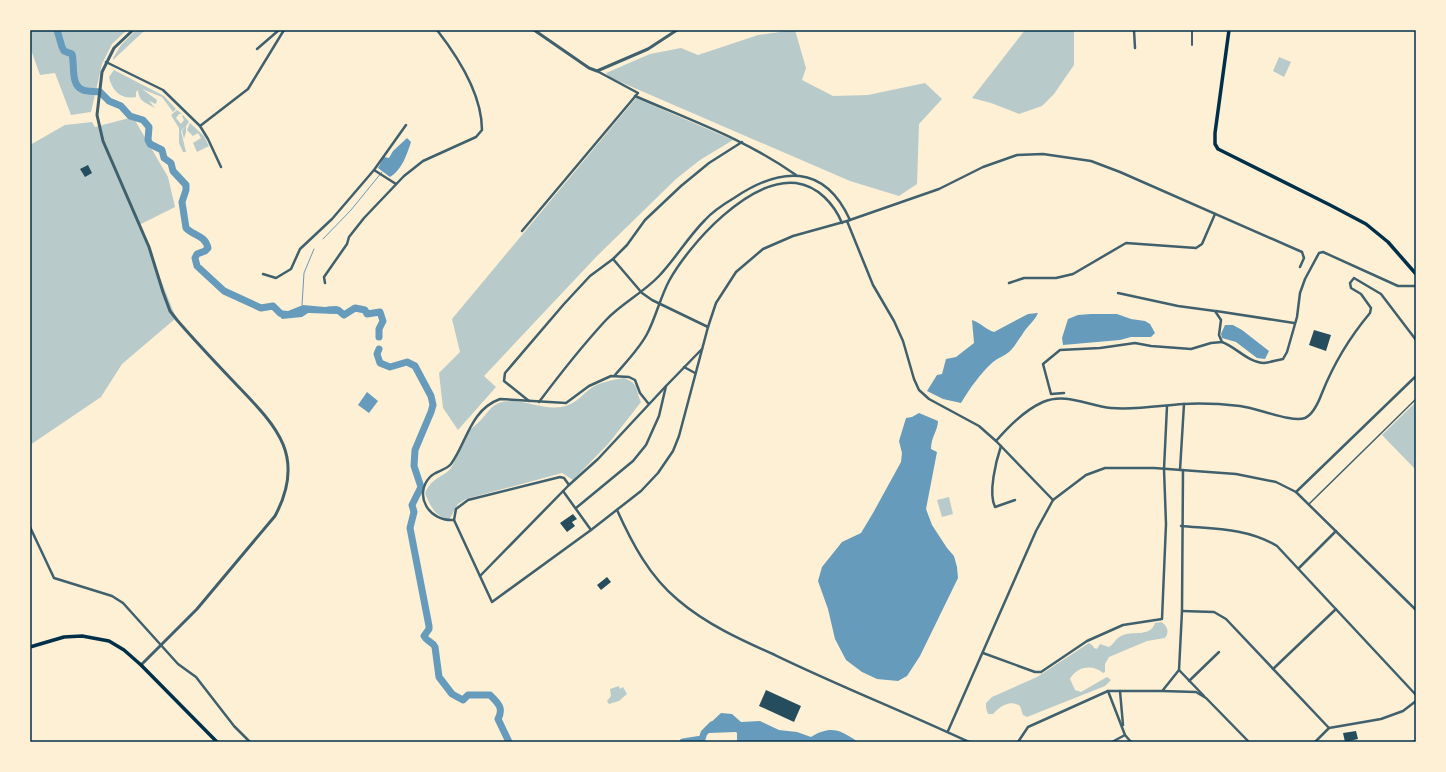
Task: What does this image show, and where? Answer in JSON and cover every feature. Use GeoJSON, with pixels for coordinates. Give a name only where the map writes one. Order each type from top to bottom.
{"type":"FeatureCollection","features":[{"type":"Feature","properties":{"kind":"main road"},"geometry":{"type":"LineString","coordinates":[[1229,30],[1215,134],[1215,144],[1218,149],[1260,171],[1330,204],[1366,224],[1388,242],[1416,274]]}},
{"type":"Feature","properties":{"kind":"main road"},"geometry":{"type":"LineString","coordinates":[[30,647],[64,637],[93,636],[108,641],[124,650],[141,665],[217,742]]}},
{"type":"Feature","properties":{"kind":"street"},"geometry":{"type":"LineString","coordinates":[[133,30],[114,48],[106,62],[100,78],[97,115],[103,141],[149,247],[170,310],[177,320],[255,404],[278,432],[285,449],[288,466],[287,483],[283,500],[275,516],[198,608],[162,646],[141,665]]}},
{"type":"Feature","properties":{"kind":"street"},"geometry":{"type":"LineString","coordinates":[[257,49],[279,30]]}},
{"type":"Feature","properties":{"kind":"street"},"geometry":{"type":"LineString","coordinates":[[200,126],[248,89],[284,30]]}},
{"type":"Feature","properties":{"kind":"street"},"geometry":{"type":"LineString","coordinates":[[324,283],[324,277],[347,244],[349,237],[364,218],[396,184],[423,161],[476,137],[482,130],[478,104],[465,72],[450,47],[437,30]]}},
{"type":"Feature","properties":{"kind":"street"},"geometry":{"type":"LineString","coordinates":[[522,231],[638,93],[589,68],[534,30]]}},
{"type":"Feature","properties":{"kind":"street"},"geometry":{"type":"LineString","coordinates":[[597,71],[648,49],[677,30]]}},
{"type":"Feature","properties":{"kind":"street"},"geometry":{"type":"LineString","coordinates":[[1134,30],[1135,48]]}},
{"type":"Feature","properties":{"kind":"street"},"geometry":{"type":"LineString","coordinates":[[1192,30],[1192,44]]}},
{"type":"Feature","properties":{"kind":"street"},"geometry":{"type":"LineString","coordinates":[[106,62],[163,90],[200,126],[208,138],[221,167]]}},
{"type":"Feature","properties":{"kind":"street"},"geometry":{"type":"LineString","coordinates":[[635,96],[742,142],[774,159],[796,175]]}},
{"type":"Feature","properties":{"kind":"street"},"geometry":{"type":"LineString","coordinates":[[263,274],[276,278],[291,269],[300,249],[332,219],[374,170],[406,125]]}},
{"type":"Feature","properties":{"kind":"street"},"geometry":{"type":"LineString","coordinates":[[528,401],[504,381],[505,373],[590,276],[613,259],[627,246],[645,220],[681,186],[709,163],[742,142]]}},
{"type":"Feature","properties":{"kind":"street"},"geometry":{"type":"LineString","coordinates":[[570,485],[564,478],[560,477],[468,500],[456,509],[454,520],[492,602],[592,530],[641,492],[658,473],[673,451],[679,436],[695,373],[716,303],[724,288],[736,272],[763,249],[793,236],[842,223],[939,189],[983,167],[1017,155],[1043,154],[1091,161],[1302,252],[1304,258],[1300,267]]}},
{"type":"Feature","properties":{"kind":"street"},"geometry":{"type":"LineString","coordinates":[[374,170],[396,184]]}},
{"type":"Feature","properties":{"kind":"street"},"geometry":{"type":"LineString","coordinates":[[539,402],[606,320],[642,293],[669,265],[680,249],[706,219],[719,208],[746,190],[769,179],[788,174],[813,179],[837,196],[850,220]]}},
{"type":"Feature","properties":{"kind":"street"},"geometry":{"type":"LineString","coordinates":[[454,520],[443,521],[428,510],[423,501],[424,486],[428,478],[450,466],[468,429],[492,402],[500,400],[566,403],[590,386],[615,375],[646,335],[668,282],[686,254],[711,225],[750,197],[772,186],[788,182],[809,187],[831,202],[842,223]]}},
{"type":"Feature","properties":{"kind":"street"},"geometry":{"type":"LineString","coordinates":[[1009,283],[1024,278],[1056,278],[1073,274],[1126,243],[1196,248],[1202,244],[1215,214]]}},
{"type":"Feature","properties":{"kind":"street"},"geometry":{"type":"LineString","coordinates":[[847,221],[873,285],[903,341],[914,379],[920,390],[929,399],[979,426],[996,441],[1053,500]]}},
{"type":"Feature","properties":{"kind":"street"},"geometry":{"type":"LineString","coordinates":[[1064,393],[1052,394],[1043,364],[1060,350],[1100,348],[1135,343],[1191,350],[1211,343],[1222,342],[1232,346],[1253,361],[1264,363],[1283,359],[1287,352],[1296,317],[1300,293],[1305,279],[1321,252],[1398,286],[1416,286]]}},
{"type":"Feature","properties":{"kind":"street"},"geometry":{"type":"LineString","coordinates":[[613,259],[642,293],[659,304],[708,327]]}},
{"type":"Feature","properties":{"kind":"street"},"geometry":{"type":"LineString","coordinates":[[996,441],[1022,416],[1042,402],[1053,399],[1069,398],[1108,408],[1133,409],[1184,404],[1241,406],[1299,419],[1307,417],[1315,408],[1345,346],[1371,310],[1361,294],[1351,288],[1352,280],[1358,279],[1381,294],[1416,340]]}},
{"type":"Feature","properties":{"kind":"street"},"geometry":{"type":"LineString","coordinates":[[1118,293],[1178,306],[1294,323]]}},
{"type":"Feature","properties":{"kind":"street"},"geometry":{"type":"LineString","coordinates":[[1215,311],[1221,320],[1219,335],[1222,342]]}},
{"type":"Feature","properties":{"kind":"street"},"geometry":{"type":"LineString","coordinates":[[480,576],[563,491],[598,459],[648,403],[702,349]]}},
{"type":"Feature","properties":{"kind":"street"},"geometry":{"type":"LineString","coordinates":[[684,367],[695,373]]}},
{"type":"Feature","properties":{"kind":"street"},"geometry":{"type":"LineString","coordinates":[[615,375],[629,377],[635,380],[640,393],[648,403]]}},
{"type":"Feature","properties":{"kind":"street"},"geometry":{"type":"LineString","coordinates":[[1296,492],[1416,376]]}},
{"type":"Feature","properties":{"kind":"street"},"geometry":{"type":"LineString","coordinates":[[576,508],[633,462],[646,445],[659,416],[666,386]]}},
{"type":"Feature","properties":{"kind":"street"},"geometry":{"type":"LineString","coordinates":[[1162,691],[1179,670],[1182,611],[1181,526],[1184,404]]}},
{"type":"Feature","properties":{"kind":"street"},"geometry":{"type":"LineString","coordinates":[[983,653],[1035,672],[1041,672],[1086,641],[1123,625],[1162,619],[1166,524],[1164,469],[1167,406]]}},
{"type":"Feature","properties":{"kind":"street"},"geometry":{"type":"LineString","coordinates":[[1001,446],[997,458],[991,500],[995,507],[1015,500]]}},
{"type":"Feature","properties":{"kind":"street"},"geometry":{"type":"LineString","coordinates":[[948,731],[1034,535],[1053,500],[1086,475],[1105,468],[1182,470],[1256,477],[1276,482],[1296,492],[1416,610]]}},
{"type":"Feature","properties":{"kind":"street"},"geometry":{"type":"LineString","coordinates":[[563,491],[592,530]]}},
{"type":"Feature","properties":{"kind":"street"},"geometry":{"type":"LineString","coordinates":[[617,510],[636,550],[656,577],[677,600],[711,624],[809,672],[948,731],[969,742]]}},
{"type":"Feature","properties":{"kind":"street"},"geometry":{"type":"LineString","coordinates":[[1181,526],[1240,531],[1264,538],[1276,546],[1299,568],[1416,695]]}},
{"type":"Feature","properties":{"kind":"street"},"geometry":{"type":"LineString","coordinates":[[30,527],[54,578],[112,596],[123,603],[178,664],[196,677],[234,726],[250,742]]}},
{"type":"Feature","properties":{"kind":"street"},"geometry":{"type":"LineString","coordinates":[[1299,568],[1336,531]]}},
{"type":"Feature","properties":{"kind":"street"},"geometry":{"type":"LineString","coordinates":[[1273,669],[1336,609]]}},
{"type":"Feature","properties":{"kind":"street"},"geometry":{"type":"LineString","coordinates":[[1182,611],[1214,612],[1221,615],[1329,728]]}},
{"type":"Feature","properties":{"kind":"street"},"geometry":{"type":"LineString","coordinates":[[1189,681],[1219,652]]}},
{"type":"Feature","properties":{"kind":"street"},"geometry":{"type":"LineString","coordinates":[[1179,670],[1249,742]]}},
{"type":"Feature","properties":{"kind":"street"},"geometry":{"type":"LineString","coordinates":[[1018,742],[1028,727],[1108,691],[1196,692],[1206,698]]}},
{"type":"Feature","properties":{"kind":"street"},"geometry":{"type":"LineString","coordinates":[[1108,691],[1125,735],[1131,742]]}},
{"type":"Feature","properties":{"kind":"street"},"geometry":{"type":"LineString","coordinates":[[1120,691],[1123,727]]}},
{"type":"Feature","properties":{"kind":"street"},"geometry":{"type":"LineString","coordinates":[[1315,742],[1329,728],[1381,719],[1403,711],[1416,701]]}},
{"type":"Feature","properties":{"kind":"street"},"geometry":{"type":"LineString","coordinates":[[1112,742],[1125,735]]}},
{"type":"Feature","properties":{"kind":"lane"},"geometry":{"type":"LineString","coordinates":[[1309,504],[1416,399]]}},
{"type":"Feature","properties":{"kind":"shaded area"},"geometry":{"type":"Polygon","coordinates":[[[30,30],[127,30],[112,44],[102,64],[91,112],[71,115],[55,73],[40,75],[30,47],[30,30]]]}},
{"type":"Feature","properties":{"kind":"shaded area"},"geometry":{"type":"Polygon","coordinates":[[[136,30],[145,30],[113,60],[121,45],[136,30]]]}},
{"type":"Feature","properties":{"kind":"shaded area"},"geometry":{"type":"Polygon","coordinates":[[[795,30],[806,68],[802,80],[833,96],[868,95],[925,83],[942,99],[919,124],[917,184],[899,196],[850,181],[609,77],[606,73],[650,54],[681,48],[698,55],[758,35],[795,30]]]}},
{"type":"Feature","properties":{"kind":"shaded area"},"geometry":{"type":"Polygon","coordinates":[[[1025,30],[1074,30],[1074,65],[1054,94],[1042,106],[1019,114],[991,103],[972,98],[1025,30]]]}},
{"type":"Feature","properties":{"kind":"shaded area"},"geometry":{"type":"Polygon","coordinates":[[[1279,57],[1291,62],[1284,77],[1273,71],[1279,57]]]}},
{"type":"Feature","properties":{"kind":"shaded area"},"geometry":{"type":"Polygon","coordinates":[[[114,70],[164,96],[176,109],[173,112],[162,97],[142,89],[157,100],[156,104],[149,101],[155,108],[145,103],[141,99],[138,90],[136,92],[136,97],[131,98],[122,96],[115,90],[110,82],[109,77],[114,70]]]}},
{"type":"Feature","properties":{"kind":"shaded area"},"geometry":{"type":"Polygon","coordinates":[[[636,98],[733,140],[700,160],[676,179],[597,256],[484,376],[496,387],[458,430],[443,408],[439,373],[460,352],[452,319],[636,98]]]}},
{"type":"Feature","properties":{"kind":"shaded area"},"geometry":{"type":"Polygon","coordinates":[[[177,110],[182,114],[179,114],[176,118],[181,124],[184,120],[183,115],[189,122],[186,126],[184,139],[182,131],[185,126],[181,131],[186,152],[183,152],[179,143],[179,128],[171,115],[177,110]]]}},
{"type":"Feature","properties":{"kind":"shaded area"},"geometry":{"type":"Polygon","coordinates":[[[133,117],[168,177],[175,207],[139,225],[176,318],[122,364],[101,397],[30,445],[30,145],[65,125],[92,122],[95,127],[133,117]]]}},
{"type":"Feature","properties":{"kind":"shaded area"},"geometry":{"type":"Polygon","coordinates":[[[190,123],[204,136],[209,146],[197,152],[193,143],[201,138],[198,133],[193,136],[187,130],[190,123]]]}},
{"type":"Feature","properties":{"kind":"shaded area"},"geometry":{"type":"Polygon","coordinates":[[[624,378],[635,385],[641,402],[609,443],[573,480],[562,473],[466,499],[458,504],[449,520],[440,516],[431,506],[425,493],[428,487],[451,468],[461,443],[466,435],[496,404],[506,401],[513,401],[548,407],[561,407],[574,402],[590,389],[598,385],[624,378]]]}},
{"type":"Feature","properties":{"kind":"shaded area"},"geometry":{"type":"Polygon","coordinates":[[[1416,402],[1416,470],[1382,435],[1416,402]]]}},
{"type":"Feature","properties":{"kind":"shaded area"},"geometry":{"type":"Polygon","coordinates":[[[949,497],[953,514],[942,517],[937,500],[949,497]]]}},
{"type":"Feature","properties":{"kind":"shaded area"},"geometry":{"type":"Polygon","coordinates":[[[1161,622],[1167,629],[1167,636],[1165,638],[1147,641],[1109,657],[1105,664],[1105,672],[1103,673],[1095,668],[1085,668],[1077,671],[1070,679],[1075,690],[1081,692],[1107,677],[1111,680],[1105,686],[1027,717],[1023,715],[1020,706],[1013,703],[1005,704],[993,714],[988,714],[986,703],[992,697],[1037,677],[1089,643],[1097,649],[1100,644],[1109,647],[1121,636],[1149,631],[1153,628],[1155,623],[1161,622]]]}},
{"type":"Feature","properties":{"kind":"shaded area"},"geometry":{"type":"Polygon","coordinates":[[[619,686],[620,689],[623,687],[627,694],[619,701],[609,704],[607,701],[611,696],[610,689],[619,686]]]}},
{"type":"Feature","properties":{"kind":"water"},"geometry":{"type":"Polygon","coordinates":[[[407,138],[411,142],[406,157],[398,170],[390,177],[378,168],[384,157],[389,158],[393,151],[407,138]]]}},
{"type":"Feature","properties":{"kind":"water"},"geometry":{"type":"Polygon","coordinates":[[[303,305],[325,307],[337,306],[338,314],[308,313],[302,317],[282,319],[273,308],[275,306],[277,310],[288,311],[303,305]]]}},
{"type":"Feature","properties":{"kind":"water"},"geometry":{"type":"Polygon","coordinates":[[[1038,313],[1013,348],[988,367],[976,381],[961,403],[943,399],[927,391],[937,375],[942,374],[946,359],[956,357],[974,343],[972,320],[994,332],[1028,314],[1038,313]]]}},
{"type":"Feature","properties":{"kind":"water"},"geometry":{"type":"Polygon","coordinates":[[[1117,314],[1131,319],[1145,321],[1150,324],[1155,333],[1151,337],[1131,337],[1120,340],[1063,345],[1062,338],[1068,319],[1078,315],[1117,314]]]}},
{"type":"Feature","properties":{"kind":"water"},"geometry":{"type":"Polygon","coordinates":[[[1225,325],[1233,325],[1242,330],[1269,351],[1265,359],[1257,358],[1236,342],[1222,338],[1221,334],[1225,325]]]}},
{"type":"Feature","properties":{"kind":"water"},"geometry":{"type":"Polygon","coordinates":[[[367,392],[378,401],[369,413],[358,405],[367,392]]]}},
{"type":"Feature","properties":{"kind":"water"},"geometry":{"type":"Polygon","coordinates":[[[919,413],[938,421],[931,445],[931,449],[937,452],[926,509],[932,525],[954,556],[958,578],[920,656],[907,676],[898,681],[877,679],[862,672],[846,660],[835,639],[828,609],[818,581],[822,567],[842,542],[861,533],[901,462],[902,453],[899,441],[906,418],[912,417],[919,413]]]}},
{"type":"Feature","properties":{"kind":"water"},"geometry":{"type":"Polygon","coordinates":[[[721,713],[732,714],[741,722],[760,721],[779,730],[797,732],[811,737],[824,731],[835,730],[846,734],[858,742],[737,742],[736,732],[709,733],[706,727],[721,713]]]}},
{"type":"Feature","properties":{"kind":"building"},"geometry":{"type":"Polygon","coordinates":[[[88,165],[92,173],[85,177],[80,169],[88,165]]]}},
{"type":"Feature","properties":{"kind":"building"},"geometry":{"type":"Polygon","coordinates":[[[1314,330],[1331,335],[1326,351],[1309,345],[1314,330]]]}},
{"type":"Feature","properties":{"kind":"building"},"geometry":{"type":"Polygon","coordinates":[[[573,514],[577,519],[572,522],[575,526],[567,532],[560,523],[573,514]]]}},
{"type":"Feature","properties":{"kind":"building"},"geometry":{"type":"Polygon","coordinates":[[[607,577],[611,582],[601,590],[597,585],[607,577]]]}},
{"type":"Feature","properties":{"kind":"building"},"geometry":{"type":"Polygon","coordinates":[[[766,690],[801,706],[794,722],[759,706],[766,690]]]}},
{"type":"Feature","properties":{"kind":"building"},"geometry":{"type":"Polygon","coordinates":[[[1356,731],[1358,739],[1345,742],[1343,733],[1356,731]]]}},
{"type":"Feature","properties":{"kind":"waterway"},"geometry":{"type":"LineString","coordinates":[[57,30],[64,51],[72,54],[76,84],[85,91],[100,92],[109,101],[121,106],[130,116],[143,120],[149,127],[148,140],[150,144],[162,150],[164,158],[171,163],[173,171],[186,185],[182,202],[186,228],[202,238],[207,244],[208,248],[197,254],[195,258],[197,266],[224,291],[261,308],[273,306],[280,313]]}},
{"type":"Feature","properties":{"kind":"waterway"},"geometry":{"type":"LineString","coordinates":[[323,239],[351,210],[382,172]]}},
{"type":"Feature","properties":{"kind":"waterway"},"geometry":{"type":"LineString","coordinates":[[302,305],[304,273],[314,249]]}},
{"type":"Feature","properties":{"kind":"waterway"},"geometry":{"type":"LineString","coordinates":[[329,310],[338,310],[344,315],[355,308],[365,310],[367,314],[380,312],[383,321],[379,329],[379,337]]}},
{"type":"Feature","properties":{"kind":"waterway"},"geometry":{"type":"LineString","coordinates":[[379,349],[377,354],[380,363],[390,367],[407,362],[415,366],[431,396],[433,405],[415,450],[414,466],[421,487],[412,505],[414,512],[410,528],[429,626],[429,629],[424,636],[435,647],[439,677],[452,694],[463,700],[468,695],[490,695],[498,703],[500,709],[498,719],[509,742]]}},
{"type":"Feature","properties":{"kind":"waterway"},"geometry":{"type":"LineString","coordinates":[[683,742],[702,739],[704,733],[712,725]]}}]}
